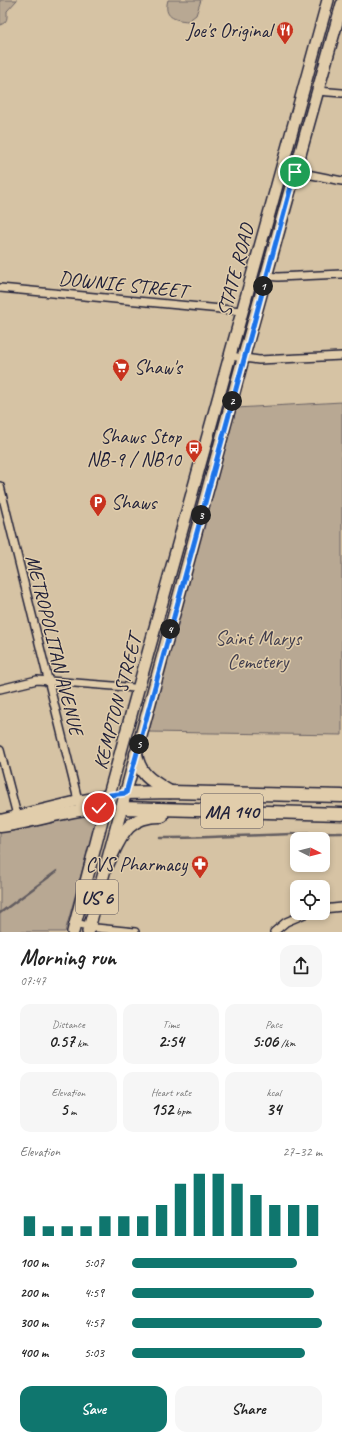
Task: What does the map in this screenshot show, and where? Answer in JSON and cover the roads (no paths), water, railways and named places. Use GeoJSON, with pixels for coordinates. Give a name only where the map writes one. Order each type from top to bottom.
{"type":"FeatureCollection","features":[{"type":"Feature","properties":{"kind":"highway"},"geometry":{"type":"LineString","coordinates":[[136,754],[147,778],[170,792]]}},
{"type":"Feature","properties":{"kind":"highway","name":"MA 140"},"geometry":{"type":"LineString","coordinates":[[126,793],[170,792],[342,796]]}},
{"type":"Feature","properties":{"kind":"highway","name":"MA 140"},"geometry":{"type":"LineString","coordinates":[[121,808],[342,814]]}},
{"type":"Feature","properties":{"kind":"highway"},"geometry":{"type":"LineString","coordinates":[[106,867],[127,828],[144,818],[157,816],[201,817],[251,812]]}},
{"type":"Feature","properties":{"kind":"main road","name":"STATE ROAD"},"geometry":{"type":"LineString","coordinates":[[176,550],[328,0]]}},
{"type":"Feature","properties":{"kind":"main road","name":"STATE ROAD"},"geometry":{"type":"LineString","coordinates":[[190,554],[342,4]]}},
{"type":"Feature","properties":{"kind":"main road"},"geometry":{"type":"LineString","coordinates":[[176,550],[190,554]]}},
{"type":"Feature","properties":{"kind":"main road","name":"KEMPTON STREET"},"geometry":{"type":"LineString","coordinates":[[74,928],[176,550]]}},
{"type":"Feature","properties":{"kind":"main road","name":"KEMPTON STREET"},"geometry":{"type":"LineString","coordinates":[[89,930],[190,554]]}},
{"type":"Feature","properties":{"kind":"main road","name":"MA 140"},"geometry":{"type":"LineString","coordinates":[[110,795],[126,793]]}},
{"type":"Feature","properties":{"kind":"main road"},"geometry":{"type":"LineString","coordinates":[[0,827],[78,801],[110,795]]}},
{"type":"Feature","properties":{"kind":"main road"},"geometry":{"type":"LineString","coordinates":[[0,820],[18,820],[106,808]]}},
{"type":"Feature","properties":{"kind":"main road","name":"MA 140"},"geometry":{"type":"LineString","coordinates":[[106,808],[121,808]]}},
{"type":"Feature","properties":{"kind":"street"},"geometry":{"type":"LineString","coordinates":[[317,91],[342,93]]}},
{"type":"Feature","properties":{"kind":"street"},"geometry":{"type":"LineString","coordinates":[[282,169],[342,181]]}},
{"type":"Feature","properties":{"kind":"street"},"geometry":{"type":"LineString","coordinates":[[266,276],[278,277],[342,274]]}},
{"type":"Feature","properties":{"kind":"street","name":"DOWNIE STREET"},"geometry":{"type":"LineString","coordinates":[[0,288],[242,311]]}},
{"type":"Feature","properties":{"kind":"street"},"geometry":{"type":"LineString","coordinates":[[230,356],[259,360],[342,356]]}},
{"type":"Feature","properties":{"kind":"street","name":"METROPOLITAN AVENUE"},"geometry":{"type":"LineString","coordinates":[[0,486],[80,811]]}},
{"type":"Feature","properties":{"kind":"street"},"geometry":{"type":"LineString","coordinates":[[0,689],[37,680],[126,687],[139,690]]}},
{"type":"Feature","properties":{"kind":"street"},"geometry":{"type":"LineString","coordinates":[[0,750],[18,820]]}},
{"type":"Feature","properties":{"kind":"street"},"geometry":{"type":"LineString","coordinates":[[330,908],[342,907]]}},
{"type":"Feature","properties":{"kind":"street"},"geometry":{"type":"LineString","coordinates":[[274,932],[291,920]]}},
{"type":"Feature","properties":{"kind":"street"},"geometry":{"type":"LineString","coordinates":[[74,928],[135,932]]}},
{"type":"Feature","properties":{"kind":"waterway"},"geometry":{"type":"LineString","coordinates":[[159,838],[342,833]]}},
{"type":"Feature","properties":{"kind":"waterway"},"geometry":{"type":"LineString","coordinates":[[0,913],[57,871]]}},
{"type":"Feature","properties":{"kind":"place","name":"Joe's Original"},"geometry":{"type":"Point","coordinates":[285,45]}},
{"type":"Feature","properties":{"kind":"place","name":"Shaw's"},"geometry":{"type":"Point","coordinates":[121,382]}},
{"type":"Feature","properties":{"kind":"place","name":"Shaws Stop NB-9 / NB10"},"geometry":{"type":"Point","coordinates":[194,463]}},
{"type":"Feature","properties":{"kind":"place","name":"Shaws"},"geometry":{"type":"Point","coordinates":[98,517]}},
{"type":"Feature","properties":{"kind":"place","name":"CVS Pharmacy"},"geometry":{"type":"Point","coordinates":[200,879]}},
{"type":"Feature","properties":{"kind":"park label","name":"Saint Marys Cemetery"},"geometry":{"type":"Point","coordinates":[258,650]}}]}
